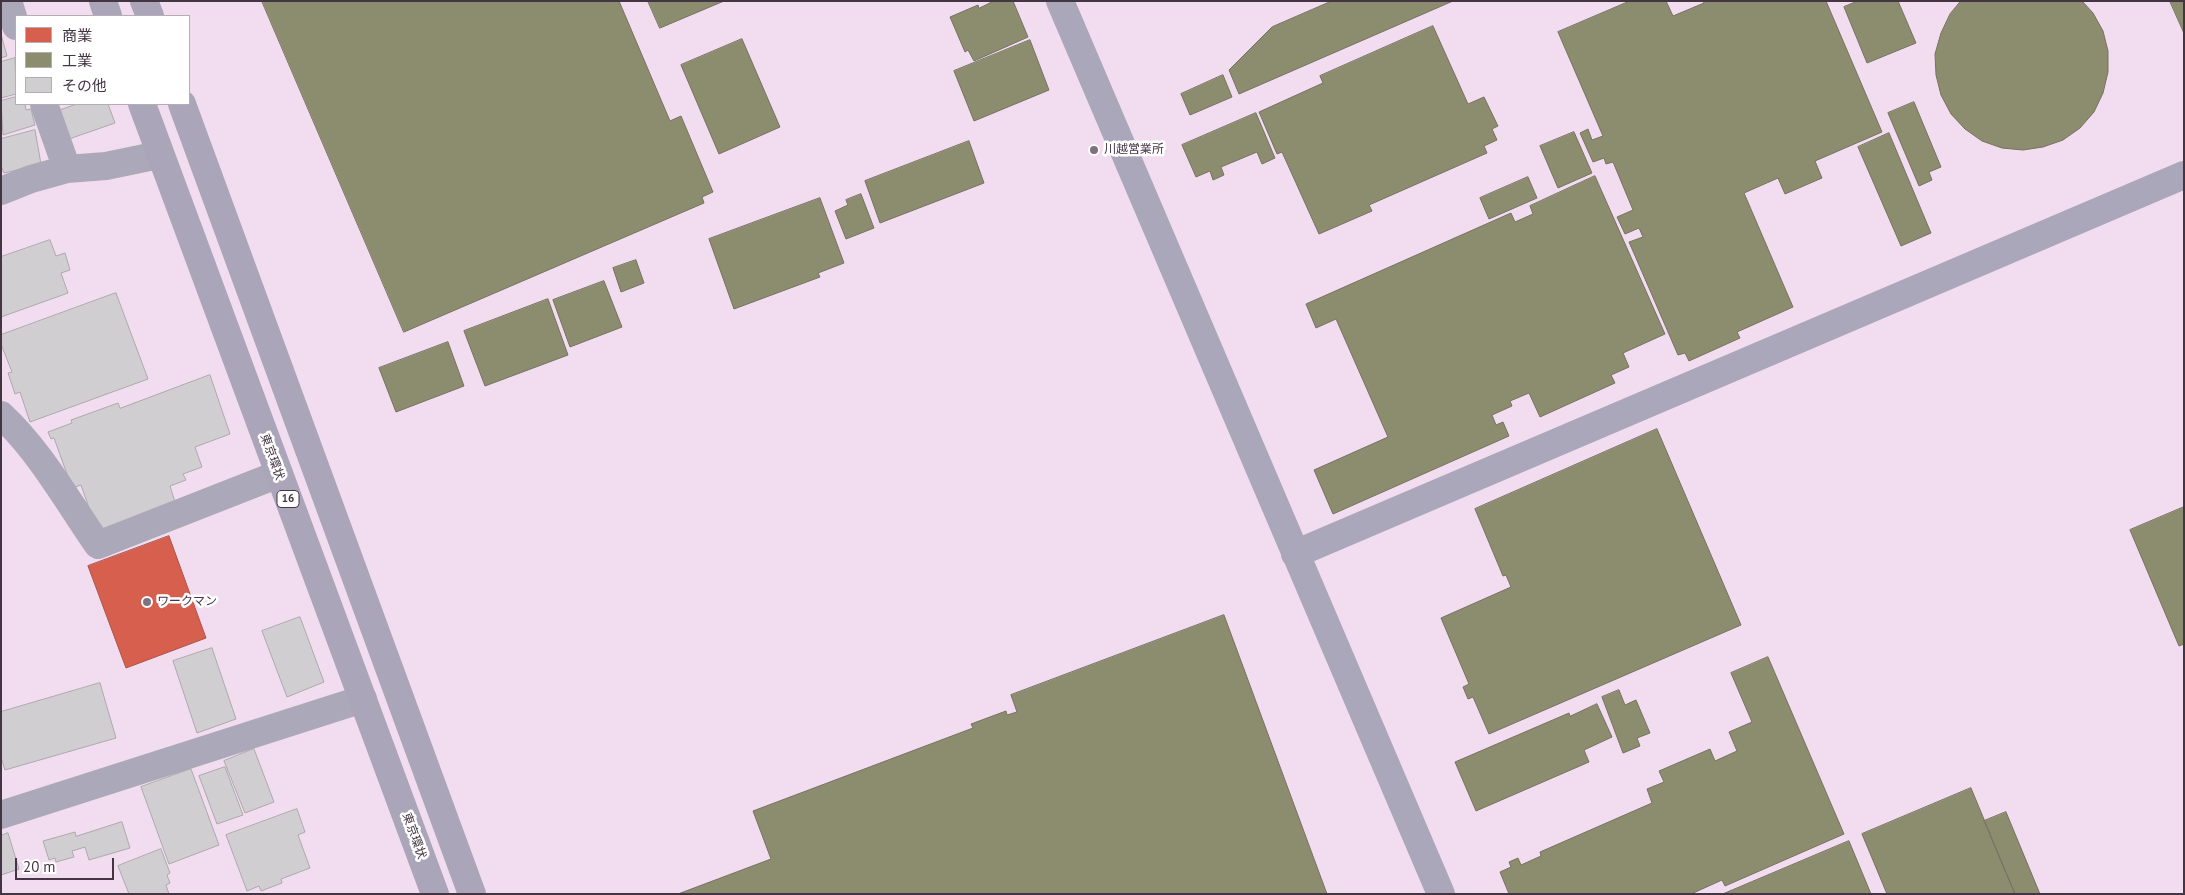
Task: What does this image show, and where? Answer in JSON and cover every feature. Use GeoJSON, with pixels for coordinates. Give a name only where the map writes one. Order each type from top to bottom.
{"type":"FeatureCollection","features":[{"type":"Feature","properties":{"kind":"highway"},"geometry":{"type":"LineString","coordinates":[[102,1],[108,15]]}},
{"type":"Feature","properties":{"kind":"highway"},"geometry":{"type":"LineString","coordinates":[[144,1],[150,15]]}},
{"type":"Feature","properties":{"kind":"highway","name":"東京環状"},"geometry":{"type":"LineString","coordinates":[[142,105],[159,155],[435,894]]}},
{"type":"Feature","properties":{"kind":"highway"},"geometry":{"type":"LineString","coordinates":[[182,105],[472,894]]}},
{"type":"Feature","properties":{"kind":"street"},"geometry":{"type":"LineString","coordinates":[[8,1],[15,23]]}},
{"type":"Feature","properties":{"kind":"street"},"geometry":{"type":"LineString","coordinates":[[1060,1],[1441,894]]}},
{"type":"Feature","properties":{"kind":"street"},"geometry":{"type":"LineString","coordinates":[[44,105],[67,169]]}},
{"type":"Feature","properties":{"kind":"street"},"geometry":{"type":"LineString","coordinates":[[1,191],[31,179],[67,169],[106,166],[159,155]]}},
{"type":"Feature","properties":{"kind":"street"},"geometry":{"type":"LineString","coordinates":[[1295,554],[2184,175]]}},
{"type":"Feature","properties":{"kind":"street"},"geometry":{"type":"LineString","coordinates":[[1,415],[13,426],[38,458],[98,546],[279,474]]}},
{"type":"Feature","properties":{"kind":"street"},"geometry":{"type":"LineString","coordinates":[[1,815],[363,699]]}},
{"type":"Feature","properties":{"kind":"building: 商業","name":"ワークマン"},"geometry":{"type":"Polygon","coordinates":[[[169,536],[206,638],[126,668],[88,566],[169,536]]]}},
{"type":"Feature","properties":{"kind":"building: 工業"},"geometry":{"type":"Polygon","coordinates":[[[262,1],[619,1],[670,121],[681,116],[713,192],[702,197],[704,203],[404,332],[262,1]]]}},
{"type":"Feature","properties":{"kind":"building: 工業"},"geometry":{"type":"Polygon","coordinates":[[[648,1],[724,1],[660,28],[648,1]]]}},
{"type":"Feature","properties":{"kind":"building: 工業"},"geometry":{"type":"Polygon","coordinates":[[[994,1],[1013,1],[1028,37],[974,61],[968,50],[965,52],[950,17],[978,5],[979,8],[994,1]]]}},
{"type":"Feature","properties":{"kind":"building: 工業"},"geometry":{"type":"Polygon","coordinates":[[[1332,1],[1453,1],[1239,94],[1229,70],[1272,27],[1332,1]]]}},
{"type":"Feature","properties":{"kind":"building: 工業"},"geometry":{"type":"Polygon","coordinates":[[[1630,1],[1666,1],[1673,16],[1704,3],[1703,1],[1826,1],[1882,132],[1815,161],[1822,178],[1785,194],[1778,178],[1744,193],[1793,307],[1737,332],[1740,338],[1689,361],[1685,353],[1678,355],[1629,242],[1643,237],[1639,228],[1625,234],[1617,217],[1633,210],[1613,162],[1606,164],[1604,158],[1593,162],[1580,133],[1588,129],[1592,140],[1603,136],[1558,32],[1630,1]]]}},
{"type":"Feature","properties":{"kind":"building: 工業"},"geometry":{"type":"Polygon","coordinates":[[[1858,1],[1898,1],[1916,43],[1867,63],[1844,7],[1858,1]]]}},
{"type":"Feature","properties":{"kind":"building: 工業"},"geometry":{"type":"Polygon","coordinates":[[[1961,1],[2082,1],[2093,13],[2103,31],[2108,51],[2108,72],[2103,93],[2094,112],[2080,128],[2063,140],[2043,147],[2023,150],[2002,148],[1982,141],[1965,129],[1951,114],[1941,95],[1936,75],[1935,54],[1941,33],[1950,14],[1961,1]]]}},
{"type":"Feature","properties":{"kind":"building: 工業"},"geometry":{"type":"Polygon","coordinates":[[[2170,1],[2184,1],[2184,33],[2170,1]]]}},
{"type":"Feature","properties":{"kind":"building: 工業"},"geometry":{"type":"Polygon","coordinates":[[[1433,26],[1468,104],[1484,97],[1498,126],[1492,129],[1497,140],[1484,146],[1487,153],[1369,205],[1372,211],[1319,234],[1282,152],[1277,154],[1259,112],[1323,83],[1320,76],[1433,26]]]}},
{"type":"Feature","properties":{"kind":"building: 工業"},"geometry":{"type":"Polygon","coordinates":[[[742,39],[780,127],[719,154],[681,65],[742,39]]]}},
{"type":"Feature","properties":{"kind":"building: 工業"},"geometry":{"type":"Polygon","coordinates":[[[1030,40],[1049,90],[974,121],[954,71],[1030,40]]]}},
{"type":"Feature","properties":{"kind":"building: 工業"},"geometry":{"type":"Polygon","coordinates":[[[1223,75],[1232,97],[1190,115],[1181,94],[1223,75]]]}},
{"type":"Feature","properties":{"kind":"building: 工業"},"geometry":{"type":"Polygon","coordinates":[[[1914,102],[1941,167],[1929,172],[1932,180],[1919,186],[1888,113],[1914,102]]]}},
{"type":"Feature","properties":{"kind":"building: 工業"},"geometry":{"type":"Polygon","coordinates":[[[1256,113],[1275,158],[1262,164],[1257,152],[1221,167],[1224,175],[1213,180],[1210,171],[1196,177],[1182,145],[1256,113]]]}},
{"type":"Feature","properties":{"kind":"building: 工業"},"geometry":{"type":"Polygon","coordinates":[[[1574,132],[1592,173],[1558,188],[1540,146],[1574,132]]]}},
{"type":"Feature","properties":{"kind":"building: 工業"},"geometry":{"type":"Polygon","coordinates":[[[1889,133],[1931,233],[1901,246],[1858,147],[1889,133]]]}},
{"type":"Feature","properties":{"kind":"building: 工業"},"geometry":{"type":"Polygon","coordinates":[[[969,141],[984,183],[880,223],[865,181],[969,141]]]}},
{"type":"Feature","properties":{"kind":"building: 工業"},"geometry":{"type":"Polygon","coordinates":[[[1595,176],[1665,334],[1623,353],[1629,367],[1611,375],[1615,383],[1540,417],[1529,393],[1510,401],[1512,406],[1492,415],[1496,425],[1503,422],[1509,436],[1333,514],[1314,470],[1388,437],[1336,319],[1316,328],[1306,304],[1511,213],[1515,222],[1533,214],[1530,206],[1595,176]]]}},
{"type":"Feature","properties":{"kind":"building: 工業"},"geometry":{"type":"Polygon","coordinates":[[[1528,177],[1537,198],[1489,219],[1480,198],[1528,177]]]}},
{"type":"Feature","properties":{"kind":"building: 工業"},"geometry":{"type":"Polygon","coordinates":[[[861,194],[874,228],[846,239],[835,211],[848,205],[846,200],[861,194]]]}},
{"type":"Feature","properties":{"kind":"building: 工業"},"geometry":{"type":"Polygon","coordinates":[[[820,198],[844,263],[818,273],[820,277],[734,309],[709,239],[820,198]]]}},
{"type":"Feature","properties":{"kind":"building: 工業"},"geometry":{"type":"Polygon","coordinates":[[[636,260],[644,283],[621,292],[613,268],[636,260]]]}},
{"type":"Feature","properties":{"kind":"building: 工業"},"geometry":{"type":"Polygon","coordinates":[[[604,281],[622,327],[570,347],[553,300],[604,281]]]}},
{"type":"Feature","properties":{"kind":"building: 工業"},"geometry":{"type":"Polygon","coordinates":[[[548,299],[568,355],[485,386],[464,331],[548,299]]]}},
{"type":"Feature","properties":{"kind":"building: 工業"},"geometry":{"type":"Polygon","coordinates":[[[448,342],[464,386],[396,412],[379,368],[448,342]]]}},
{"type":"Feature","properties":{"kind":"building: 工業"},"geometry":{"type":"Polygon","coordinates":[[[1657,429],[1741,625],[1489,734],[1473,697],[1468,699],[1463,687],[1469,684],[1441,618],[1511,587],[1506,575],[1503,576],[1475,509],[1657,429]]]}},
{"type":"Feature","properties":{"kind":"building: 工業"},"geometry":{"type":"Polygon","coordinates":[[[2184,507],[2184,644],[2179,646],[2130,530],[2184,507]]]}},
{"type":"Feature","properties":{"kind":"building: 工業"},"geometry":{"type":"Polygon","coordinates":[[[1224,615],[1327,894],[678,894],[771,859],[753,811],[973,728],[971,724],[1006,711],[1007,715],[1017,712],[1011,695],[1224,615]]]}},
{"type":"Feature","properties":{"kind":"building: 工業"},"geometry":{"type":"Polygon","coordinates":[[[1768,657],[1844,834],[1725,886],[1722,880],[1691,894],[1509,894],[1500,872],[1511,867],[1509,862],[1518,858],[1521,865],[1541,856],[1540,852],[1652,803],[1647,789],[1664,782],[1659,771],[1710,749],[1715,761],[1737,751],[1729,732],[1752,722],[1731,673],[1768,657]]]}},
{"type":"Feature","properties":{"kind":"building: 工業"},"geometry":{"type":"Polygon","coordinates":[[[1619,690],[1625,705],[1636,700],[1650,733],[1637,738],[1640,746],[1623,753],[1602,697],[1619,690]]]}},
{"type":"Feature","properties":{"kind":"building: 工業"},"geometry":{"type":"Polygon","coordinates":[[[1597,704],[1612,737],[1584,750],[1589,762],[1476,811],[1455,762],[1569,713],[1570,716],[1597,704]]]}},
{"type":"Feature","properties":{"kind":"building: 工業"},"geometry":{"type":"Polygon","coordinates":[[[1971,788],[2015,894],[1887,894],[1862,834],[1971,788]]]}},
{"type":"Feature","properties":{"kind":"building: 工業"},"geometry":{"type":"Polygon","coordinates":[[[2006,812],[2040,894],[2015,894],[1984,821],[2006,812]]]}},
{"type":"Feature","properties":{"kind":"building: 工業"},"geometry":{"type":"Polygon","coordinates":[[[1849,841],[1871,894],[1723,894],[1849,841]]]}},
{"type":"Feature","properties":{"kind":"building: その他"},"geometry":{"type":"Polygon","coordinates":[[[1,34],[7,56],[1,58],[1,34]]]}},
{"type":"Feature","properties":{"kind":"building: その他"},"geometry":{"type":"Polygon","coordinates":[[[15,58],[15,94],[1,98],[1,62],[15,58]]]}},
{"type":"Feature","properties":{"kind":"building: その他"},"geometry":{"type":"Polygon","coordinates":[[[15,97],[15,105],[25,105],[26,110],[31,109],[35,125],[3,135],[1,101],[15,97]]]}},
{"type":"Feature","properties":{"kind":"building: その他"},"geometry":{"type":"Polygon","coordinates":[[[74,105],[108,105],[115,123],[69,139],[58,111],[74,105]]]}},
{"type":"Feature","properties":{"kind":"building: その他"},"geometry":{"type":"Polygon","coordinates":[[[35,130],[41,164],[4,173],[1,166],[1,139],[35,130]]]}},
{"type":"Feature","properties":{"kind":"building: その他"},"geometry":{"type":"Polygon","coordinates":[[[50,240],[56,256],[65,253],[70,270],[61,273],[68,293],[1,317],[1,257],[50,240]]]}},
{"type":"Feature","properties":{"kind":"building: その他"},"geometry":{"type":"Polygon","coordinates":[[[116,293],[148,379],[30,422],[20,392],[15,394],[8,373],[12,372],[1,344],[1,335],[116,293]]]}},
{"type":"Feature","properties":{"kind":"building: その他"},"geometry":{"type":"Polygon","coordinates":[[[210,375],[230,434],[195,447],[202,467],[183,474],[186,480],[170,486],[175,502],[97,531],[81,485],[72,488],[54,438],[51,439],[48,432],[72,423],[71,420],[118,403],[120,408],[210,375]]]}},
{"type":"Feature","properties":{"kind":"building: その他"},"geometry":{"type":"Polygon","coordinates":[[[300,617],[324,682],[287,697],[262,631],[300,617]]]}},
{"type":"Feature","properties":{"kind":"building: その他"},"geometry":{"type":"Polygon","coordinates":[[[212,648],[236,719],[197,733],[173,661],[212,648]]]}},
{"type":"Feature","properties":{"kind":"building: その他"},"geometry":{"type":"Polygon","coordinates":[[[100,683],[116,738],[5,770],[1,757],[1,712],[100,683]]]}},
{"type":"Feature","properties":{"kind":"building: その他"},"geometry":{"type":"Polygon","coordinates":[[[254,749],[274,802],[245,813],[224,761],[254,749]]]}},
{"type":"Feature","properties":{"kind":"building: その他"},"geometry":{"type":"Polygon","coordinates":[[[225,767],[243,815],[217,824],[199,776],[225,767]]]}},
{"type":"Feature","properties":{"kind":"building: その他"},"geometry":{"type":"Polygon","coordinates":[[[191,769],[219,845],[169,864],[141,787],[191,769]]]}},
{"type":"Feature","properties":{"kind":"building: その他"},"geometry":{"type":"Polygon","coordinates":[[[297,809],[305,832],[298,835],[310,868],[281,879],[282,883],[261,891],[259,886],[247,891],[226,835],[297,809]]]}},
{"type":"Feature","properties":{"kind":"building: その他"},"geometry":{"type":"Polygon","coordinates":[[[122,822],[130,848],[89,860],[85,847],[72,851],[74,857],[56,862],[55,858],[49,860],[43,841],[75,832],[76,836],[122,822]]]}},
{"type":"Feature","properties":{"kind":"building: その他"},"geometry":{"type":"Polygon","coordinates":[[[8,833],[19,869],[1,875],[1,836],[8,833]]]}},
{"type":"Feature","properties":{"kind":"building: その他"},"geometry":{"type":"Polygon","coordinates":[[[161,849],[170,873],[167,875],[170,883],[166,885],[169,894],[129,894],[118,866],[161,849]]]}},
{"type":"Feature","properties":{"kind":"place","name":"川越営業所"},"geometry":{"type":"Point","coordinates":[1094,150]}},
{"type":"Feature","properties":{"kind":"place","name":"ワークマン"},"geometry":{"type":"Point","coordinates":[147,602]}}]}
